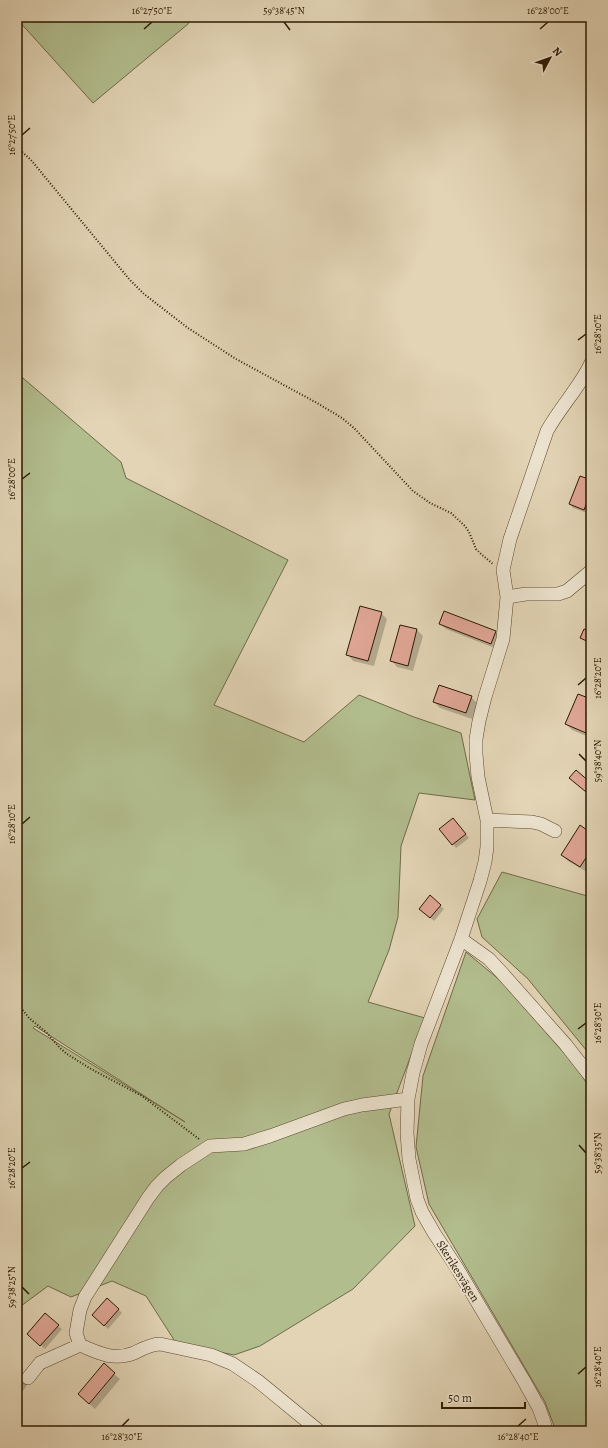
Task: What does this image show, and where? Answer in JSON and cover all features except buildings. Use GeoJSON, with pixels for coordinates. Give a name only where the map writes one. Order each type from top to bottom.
{"type":"FeatureCollection","features":[{"type":"Feature","properties":{"kind":"street"},"geometry":{"type":"LineString","coordinates":[[503,570],[510,539],[547,431],[586,373],[591,363]]}},
{"type":"Feature","properties":{"kind":"street","name":"Skerikesvägen"},"geometry":{"type":"LineString","coordinates":[[503,570],[507,597],[503,638],[485,697],[476,739],[478,777],[487,820],[487,846],[485,862],[461,939],[421,1044],[408,1099],[407,1133],[409,1160],[416,1193],[422,1212],[524,1381],[539,1408],[546,1431]]}},
{"type":"Feature","properties":{"kind":"street"},"geometry":{"type":"LineString","coordinates":[[507,597],[526,594],[558,594],[567,590],[591,571]]}},
{"type":"Feature","properties":{"kind":"street"},"geometry":{"type":"LineString","coordinates":[[487,820],[532,822],[541,824],[554,831]]}},
{"type":"Feature","properties":{"kind":"street"},"geometry":{"type":"LineString","coordinates":[[461,939],[489,958],[566,1045],[591,1077]]}},
{"type":"Feature","properties":{"kind":"street"},"geometry":{"type":"LineString","coordinates":[[80,1345],[76,1333],[80,1310],[85,1297],[148,1198],[166,1177],[181,1165],[210,1146],[244,1144],[362,1105],[408,1099]]}},
{"type":"Feature","properties":{"kind":"street"},"geometry":{"type":"LineString","coordinates":[[28,1378],[40,1363],[80,1345],[104,1355],[115,1357],[128,1355],[155,1344],[193,1350],[224,1360],[258,1381],[319,1431]]}},
{"type":"Feature","properties":{"kind":"path"},"geometry":{"type":"LineString","coordinates":[[17,149],[31,160],[115,262],[144,294],[188,328],[236,359],[317,403],[348,423],[360,433],[413,491],[430,503],[451,514],[459,521],[469,532],[476,549],[503,570]]}},
{"type":"Feature","properties":{"kind":"path"},"geometry":{"type":"LineString","coordinates":[[17,1003],[29,1018],[46,1032],[67,1054],[91,1069],[142,1096],[188,1132],[210,1146]]}},
{"type":"Feature","properties":{"kind":"green space"},"geometry":{"type":"Polygon","coordinates":[[[17,17],[192,17],[188,24],[93,103],[17,19],[17,17]]]}},
{"type":"Feature","properties":{"kind":"green space"},"geometry":{"type":"Polygon","coordinates":[[[17,373],[121,462],[126,478],[288,560],[214,705],[304,742],[359,695],[414,717],[461,733],[475,800],[419,793],[401,846],[398,917],[389,950],[368,1002],[425,1018],[389,1114],[415,1226],[353,1289],[260,1346],[234,1355],[176,1343],[146,1296],[112,1281],[71,1297],[48,1286],[17,1309],[17,373]],[[35,1026],[33,1028],[185,1122],[35,1026]]]}},
{"type":"Feature","properties":{"kind":"green space"},"geometry":{"type":"Polygon","coordinates":[[[502,872],[591,897],[591,1056],[528,979],[482,937],[477,919],[502,872]]]}},
{"type":"Feature","properties":{"kind":"green space"},"geometry":{"type":"Polygon","coordinates":[[[466,952],[501,981],[575,1065],[591,1090],[591,1431],[556,1431],[545,1402],[429,1204],[416,1147],[423,1076],[466,952]]]}}]}
